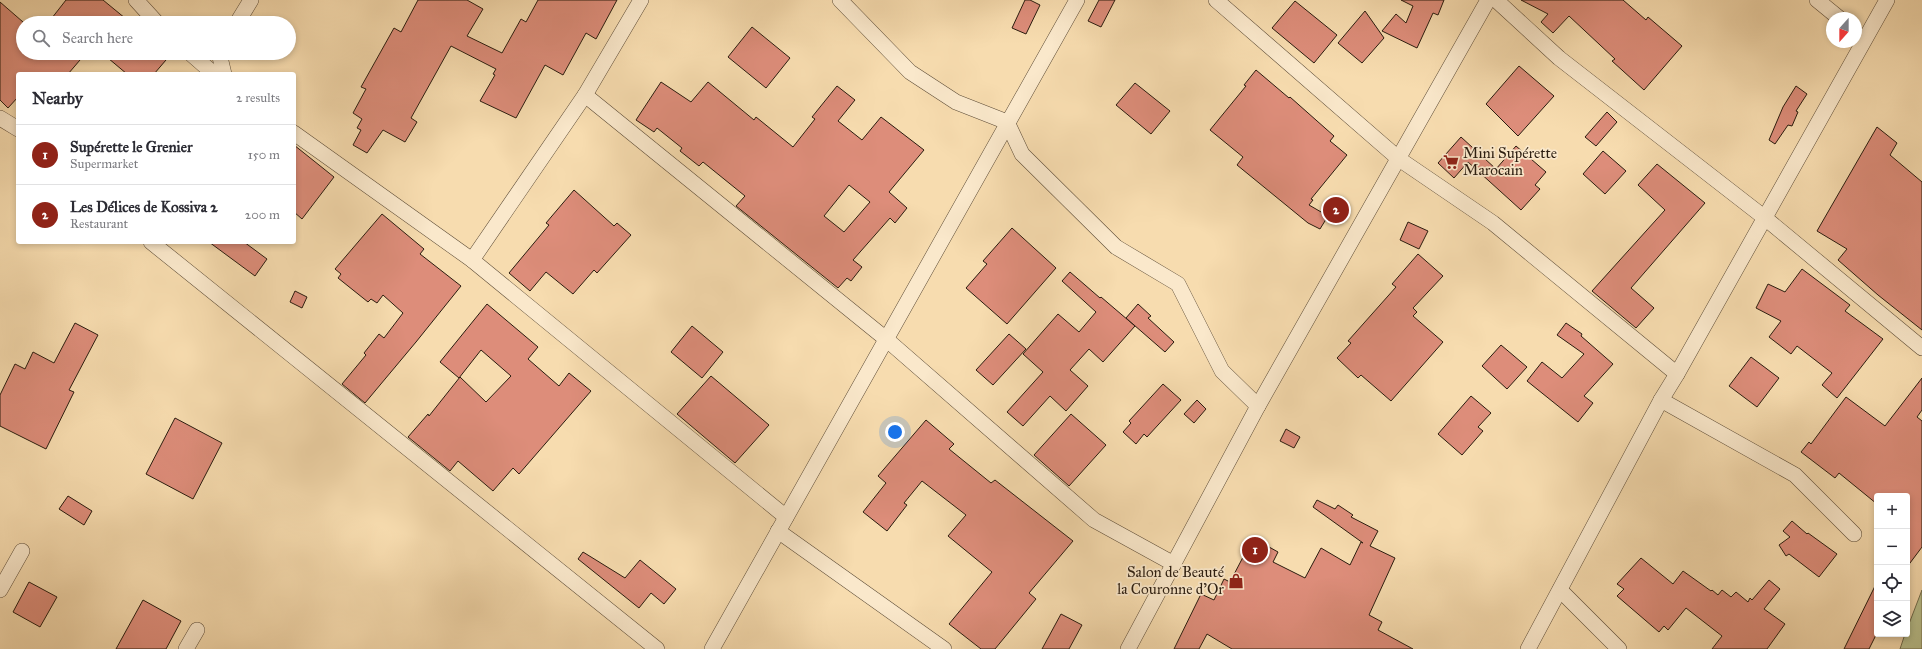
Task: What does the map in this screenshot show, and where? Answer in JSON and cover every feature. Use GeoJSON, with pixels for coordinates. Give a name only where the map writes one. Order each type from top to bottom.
{"type":"FeatureCollection","features":[{"type":"Feature","properties":{"kind":"street"},"geometry":{"type":"LineString","coordinates":[[136,0],[151,16]]}},
{"type":"Feature","properties":{"kind":"street"},"geometry":{"type":"LineString","coordinates":[[242,16],[251,0]]}},
{"type":"Feature","properties":{"kind":"street"},"geometry":{"type":"LineString","coordinates":[[472,260],[585,95],[641,0]]}},
{"type":"Feature","properties":{"kind":"street"},"geometry":{"type":"LineString","coordinates":[[840,0],[910,72],[956,102],[1007,122],[1022,154],[1116,247],[1178,284],[1222,371],[1258,406]]}},
{"type":"Feature","properties":{"kind":"street"},"geometry":{"type":"LineString","coordinates":[[712,649],[1007,122],[1077,0]]}},
{"type":"Feature","properties":{"kind":"street"},"geometry":{"type":"LineString","coordinates":[[1216,0],[1399,159],[1493,223],[1677,374]]}},
{"type":"Feature","properties":{"kind":"street"},"geometry":{"type":"LineString","coordinates":[[1128,649],[1258,406],[1488,0]]}},
{"type":"Feature","properties":{"kind":"street"},"geometry":{"type":"LineString","coordinates":[[1496,0],[1559,58],[1765,218],[1922,348]]}},
{"type":"Feature","properties":{"kind":"street"},"geometry":{"type":"LineString","coordinates":[[1817,0],[1832,12]]}},
{"type":"Feature","properties":{"kind":"street"},"geometry":{"type":"LineString","coordinates":[[1862,32],[1887,0]]}},
{"type":"Feature","properties":{"kind":"street"},"geometry":{"type":"LineString","coordinates":[[1528,649],[1661,400],[1765,218],[1853,48]]}},
{"type":"Feature","properties":{"kind":"street"},"geometry":{"type":"LineString","coordinates":[[198,60],[212,72]]}},
{"type":"Feature","properties":{"kind":"street"},"geometry":{"type":"LineString","coordinates":[[221,60],[224,72]]}},
{"type":"Feature","properties":{"kind":"street"},"geometry":{"type":"LineString","coordinates":[[585,95],[886,340],[1094,520],[1174,564]]}},
{"type":"Feature","properties":{"kind":"street"},"geometry":{"type":"LineString","coordinates":[[0,118],[16,128]]}},
{"type":"Feature","properties":{"kind":"street"},"geometry":{"type":"LineString","coordinates":[[296,134],[472,260],[786,517]]}},
{"type":"Feature","properties":{"kind":"street"},"geometry":{"type":"LineString","coordinates":[[152,244],[656,649]]}},
{"type":"Feature","properties":{"kind":"street"},"geometry":{"type":"LineString","coordinates":[[1661,400],[1795,475],[1854,534]]}},
{"type":"Feature","properties":{"kind":"street"},"geometry":{"type":"LineString","coordinates":[[778,531],[944,649]]}},
{"type":"Feature","properties":{"kind":"street"},"geometry":{"type":"LineString","coordinates":[[0,590],[22,551]]}},
{"type":"Feature","properties":{"kind":"street"},"geometry":{"type":"LineString","coordinates":[[1560,590],[1619,649]]}},
{"type":"Feature","properties":{"kind":"street"},"geometry":{"type":"LineString","coordinates":[[186,649],[197,630]]}},
{"type":"Feature","properties":{"kind":"green space"},"geometry":{"type":"Polygon","coordinates":[[[1922,590],[1922,649],[1900,649],[1904,637],[1910,637],[1910,621],[1922,590]]]}},
{"type":"Feature","properties":{"kind":"building"},"geometry":{"type":"Polygon","coordinates":[[[66,0],[103,0],[122,16],[53,16],[66,0]]]}},
{"type":"Feature","properties":{"kind":"building"},"geometry":{"type":"Polygon","coordinates":[[[418,0],[467,0],[483,9],[467,36],[502,53],[521,19],[526,22],[538,0],[617,0],[596,39],[586,33],[563,75],[545,65],[516,118],[480,101],[495,75],[493,74],[496,69],[451,46],[411,118],[417,122],[405,142],[383,130],[367,153],[353,145],[361,130],[357,128],[362,119],[353,113],[366,89],[361,87],[394,28],[401,32],[418,0]]]}},
{"type":"Feature","properties":{"kind":"building"},"geometry":{"type":"Polygon","coordinates":[[[1025,0],[1030,0],[1040,5],[1026,34],[1012,28],[1025,0]]]}},
{"type":"Feature","properties":{"kind":"building"},"geometry":{"type":"Polygon","coordinates":[[[1099,0],[1115,0],[1101,27],[1088,21],[1099,0]]]}},
{"type":"Feature","properties":{"kind":"building"},"geometry":{"type":"Polygon","coordinates":[[[1401,0],[1444,0],[1438,15],[1433,13],[1417,48],[1382,31],[1396,14],[1406,23],[1413,6],[1401,0]]]}},
{"type":"Feature","properties":{"kind":"building"},"geometry":{"type":"Polygon","coordinates":[[[1521,0],[1623,0],[1646,20],[1648,17],[1682,46],[1644,90],[1612,61],[1615,59],[1569,16],[1553,33],[1541,22],[1548,14],[1521,0]]]}},
{"type":"Feature","properties":{"kind":"building"},"geometry":{"type":"Polygon","coordinates":[[[1295,1],[1337,35],[1314,63],[1272,28],[1295,1]]]}},
{"type":"Feature","properties":{"kind":"building"},"geometry":{"type":"Polygon","coordinates":[[[0,2],[16,16],[16,60],[80,60],[70,72],[16,72],[16,99],[8,108],[0,100],[0,2]]]}},
{"type":"Feature","properties":{"kind":"building"},"geometry":{"type":"Polygon","coordinates":[[[1365,11],[1384,38],[1362,63],[1338,43],[1365,11]]]}},
{"type":"Feature","properties":{"kind":"building"},"geometry":{"type":"Polygon","coordinates":[[[752,27],[790,58],[766,88],[728,57],[752,27]]]}},
{"type":"Feature","properties":{"kind":"building"},"geometry":{"type":"Polygon","coordinates":[[[110,60],[166,60],[156,72],[125,72],[110,60]]]}},
{"type":"Feature","properties":{"kind":"building"},"geometry":{"type":"Polygon","coordinates":[[[1519,66],[1554,96],[1518,136],[1486,104],[1519,66]]]}},
{"type":"Feature","properties":{"kind":"building"},"geometry":{"type":"Polygon","coordinates":[[[1256,70],[1289,98],[1290,97],[1334,136],[1330,141],[1347,155],[1311,199],[1313,200],[1309,205],[1328,216],[1320,229],[1308,223],[1237,165],[1243,157],[1210,130],[1246,86],[1244,85],[1256,70]]]}},
{"type":"Feature","properties":{"kind":"building"},"geometry":{"type":"Polygon","coordinates":[[[661,82],[691,102],[708,82],[754,120],[756,117],[793,147],[815,119],[812,117],[837,86],[855,100],[838,121],[862,140],[881,117],[924,150],[889,192],[907,208],[895,223],[890,218],[853,260],[862,267],[851,281],[847,278],[838,288],[736,206],[745,196],[703,162],[699,166],[680,151],[682,148],[657,128],[654,132],[636,120],[661,82]],[[849,185],[824,216],[844,232],[870,202],[849,185]]]}},
{"type":"Feature","properties":{"kind":"building"},"geometry":{"type":"Polygon","coordinates":[[[1135,83],[1170,111],[1151,134],[1116,105],[1135,83]]]}},
{"type":"Feature","properties":{"kind":"building"},"geometry":{"type":"Polygon","coordinates":[[[1796,86],[1807,94],[1796,111],[1798,112],[1792,126],[1788,125],[1775,144],[1769,140],[1783,107],[1796,86]]]}},
{"type":"Feature","properties":{"kind":"building"},"geometry":{"type":"Polygon","coordinates":[[[1607,112],[1617,122],[1596,146],[1585,137],[1607,112]]]}},
{"type":"Feature","properties":{"kind":"building"},"geometry":{"type":"Polygon","coordinates":[[[1877,127],[1897,143],[1890,155],[1922,182],[1922,330],[1878,295],[1838,260],[1847,249],[1817,231],[1877,127]]]}},
{"type":"Feature","properties":{"kind":"building"},"geometry":{"type":"Polygon","coordinates":[[[1461,137],[1496,169],[1516,146],[1546,172],[1535,185],[1540,189],[1521,210],[1468,162],[1454,178],[1438,163],[1461,137]]]}},
{"type":"Feature","properties":{"kind":"building"},"geometry":{"type":"Polygon","coordinates":[[[296,147],[334,177],[302,219],[296,214],[296,147]]]}},
{"type":"Feature","properties":{"kind":"building"},"geometry":{"type":"Polygon","coordinates":[[[1603,151],[1626,171],[1605,194],[1583,174],[1603,151]]]}},
{"type":"Feature","properties":{"kind":"building"},"geometry":{"type":"Polygon","coordinates":[[[1657,164],[1705,203],[1631,288],[1654,308],[1636,328],[1592,291],[1665,210],[1638,185],[1657,164]]]}},
{"type":"Feature","properties":{"kind":"building"},"geometry":{"type":"Polygon","coordinates":[[[574,190],[614,226],[617,223],[631,235],[597,273],[594,270],[573,294],[546,272],[530,291],[509,273],[549,225],[546,223],[574,190]]]}},
{"type":"Feature","properties":{"kind":"building"},"geometry":{"type":"Polygon","coordinates":[[[382,214],[424,249],[420,254],[461,286],[365,403],[342,384],[366,355],[364,353],[379,334],[384,338],[403,313],[383,295],[377,303],[371,299],[368,302],[338,278],[341,274],[335,269],[382,214]]]}},
{"type":"Feature","properties":{"kind":"building"},"geometry":{"type":"Polygon","coordinates":[[[1408,222],[1428,231],[1419,249],[1400,240],[1408,222]]]}},
{"type":"Feature","properties":{"kind":"building"},"geometry":{"type":"Polygon","coordinates":[[[1012,228],[1056,268],[1007,324],[966,288],[987,264],[983,261],[1012,228]]]}},
{"type":"Feature","properties":{"kind":"building"},"geometry":{"type":"Polygon","coordinates":[[[212,244],[247,244],[267,259],[255,276],[212,244]]]}},
{"type":"Feature","properties":{"kind":"building"},"geometry":{"type":"Polygon","coordinates":[[[1418,254],[1443,276],[1413,308],[1417,312],[1413,316],[1443,342],[1391,401],[1361,375],[1358,378],[1337,358],[1351,343],[1348,341],[1396,287],[1392,284],[1418,254]]]}},
{"type":"Feature","properties":{"kind":"building"},"geometry":{"type":"Polygon","coordinates":[[[1802,269],[1850,305],[1845,311],[1883,339],[1837,398],[1822,385],[1832,373],[1797,346],[1791,354],[1769,337],[1781,321],[1756,308],[1768,284],[1785,292],[1802,269]]]}},
{"type":"Feature","properties":{"kind":"building"},"geometry":{"type":"Polygon","coordinates":[[[1070,272],[1135,326],[1103,362],[1089,349],[1070,370],[1088,386],[1066,411],[1050,396],[1023,426],[1007,412],[1043,372],[1023,354],[1058,314],[1079,332],[1096,312],[1062,281],[1070,272]]]}},
{"type":"Feature","properties":{"kind":"building"},"geometry":{"type":"Polygon","coordinates":[[[295,291],[307,297],[302,308],[290,302],[295,291]]]}},
{"type":"Feature","properties":{"kind":"building"},"geometry":{"type":"Polygon","coordinates":[[[487,304],[538,347],[528,359],[559,386],[569,373],[591,391],[519,474],[513,468],[493,491],[458,461],[450,471],[408,437],[428,414],[429,416],[460,377],[486,402],[511,376],[481,350],[459,378],[440,362],[487,304]]]}},
{"type":"Feature","properties":{"kind":"building"},"geometry":{"type":"Polygon","coordinates":[[[1138,304],[1151,316],[1148,318],[1174,342],[1165,352],[1126,318],[1138,304]]]}},
{"type":"Feature","properties":{"kind":"building"},"geometry":{"type":"Polygon","coordinates":[[[75,323],[98,335],[69,390],[74,392],[46,449],[0,426],[0,395],[15,364],[25,369],[33,352],[54,363],[75,323]]]}},
{"type":"Feature","properties":{"kind":"building"},"geometry":{"type":"Polygon","coordinates":[[[1566,323],[1582,334],[1581,336],[1613,364],[1584,396],[1593,403],[1578,422],[1527,381],[1542,362],[1562,378],[1584,354],[1557,335],[1566,323]]]}},
{"type":"Feature","properties":{"kind":"building"},"geometry":{"type":"Polygon","coordinates":[[[692,326],[723,352],[702,378],[671,352],[692,326]]]}},
{"type":"Feature","properties":{"kind":"building"},"geometry":{"type":"Polygon","coordinates":[[[1009,334],[1026,349],[993,385],[976,370],[1009,334]]]}},
{"type":"Feature","properties":{"kind":"building"},"geometry":{"type":"Polygon","coordinates":[[[1501,345],[1527,367],[1507,389],[1482,366],[1501,345]]]}},
{"type":"Feature","properties":{"kind":"building"},"geometry":{"type":"Polygon","coordinates":[[[1751,357],[1779,378],[1757,407],[1729,386],[1751,357]]]}},
{"type":"Feature","properties":{"kind":"building"},"geometry":{"type":"Polygon","coordinates":[[[711,376],[769,425],[735,463],[677,414],[711,376]]]}},
{"type":"Feature","properties":{"kind":"building"},"geometry":{"type":"Polygon","coordinates":[[[1922,378],[1922,410],[1917,417],[1922,421],[1922,547],[1910,563],[1910,493],[1874,493],[1874,502],[1839,473],[1835,478],[1801,452],[1809,442],[1811,444],[1846,397],[1885,426],[1922,378]]]}},
{"type":"Feature","properties":{"kind":"building"},"geometry":{"type":"Polygon","coordinates":[[[1163,384],[1181,400],[1147,437],[1144,434],[1136,444],[1123,432],[1131,423],[1129,421],[1163,384]]]}},
{"type":"Feature","properties":{"kind":"building"},"geometry":{"type":"Polygon","coordinates":[[[1471,396],[1491,413],[1478,427],[1483,431],[1462,455],[1438,434],[1471,396]]]}},
{"type":"Feature","properties":{"kind":"building"},"geometry":{"type":"Polygon","coordinates":[[[1197,400],[1206,409],[1194,423],[1184,414],[1197,400]]]}},
{"type":"Feature","properties":{"kind":"building"},"geometry":{"type":"Polygon","coordinates":[[[1071,414],[1106,445],[1069,486],[1034,455],[1071,414]]]}},
{"type":"Feature","properties":{"kind":"building"},"geometry":{"type":"Polygon","coordinates":[[[175,418],[222,443],[193,499],[146,474],[175,418]]]}},
{"type":"Feature","properties":{"kind":"building"},"geometry":{"type":"Polygon","coordinates":[[[926,420],[954,444],[949,449],[991,483],[995,480],[1073,541],[1029,593],[1036,599],[995,649],[981,649],[949,624],[992,572],[948,536],[966,515],[922,481],[904,503],[907,505],[887,531],[863,512],[886,483],[878,476],[926,420]]]}},
{"type":"Feature","properties":{"kind":"building"},"geometry":{"type":"Polygon","coordinates":[[[1286,429],[1300,437],[1294,448],[1280,441],[1286,429]]]}},
{"type":"Feature","properties":{"kind":"building"},"geometry":{"type":"Polygon","coordinates":[[[68,496],[92,511],[84,525],[59,509],[68,496]]]}},
{"type":"Feature","properties":{"kind":"building"},"geometry":{"type":"Polygon","coordinates":[[[1317,500],[1335,509],[1338,505],[1353,515],[1351,517],[1378,531],[1370,546],[1395,558],[1369,615],[1382,622],[1378,630],[1413,649],[1232,649],[1207,634],[1199,649],[1174,649],[1201,594],[1214,600],[1224,579],[1230,582],[1253,538],[1278,552],[1273,562],[1305,578],[1321,548],[1350,565],[1361,542],[1363,543],[1313,507],[1317,500]]]}},
{"type":"Feature","properties":{"kind":"building"},"geometry":{"type":"Polygon","coordinates":[[[1792,521],[1807,534],[1808,533],[1837,554],[1819,577],[1789,554],[1786,556],[1779,545],[1790,537],[1783,531],[1792,521]]]}},
{"type":"Feature","properties":{"kind":"building"},"geometry":{"type":"Polygon","coordinates":[[[583,552],[625,578],[640,560],[676,589],[664,604],[651,593],[639,608],[578,559],[583,552]]]}},
{"type":"Feature","properties":{"kind":"building"},"geometry":{"type":"Polygon","coordinates":[[[1641,558],[1673,584],[1683,571],[1718,595],[1722,590],[1731,597],[1736,592],[1748,602],[1750,598],[1752,600],[1769,580],[1780,589],[1764,609],[1785,624],[1767,649],[1712,649],[1722,636],[1686,608],[1668,630],[1664,626],[1659,632],[1617,596],[1624,589],[1617,584],[1641,558]]]}},
{"type":"Feature","properties":{"kind":"building"},"geometry":{"type":"Polygon","coordinates":[[[29,582],[57,597],[40,627],[13,612],[29,582]]]}},
{"type":"Feature","properties":{"kind":"building"},"geometry":{"type":"Polygon","coordinates":[[[1874,588],[1875,637],[1869,649],[1844,649],[1874,588]]]}},
{"type":"Feature","properties":{"kind":"building"},"geometry":{"type":"Polygon","coordinates":[[[143,600],[181,621],[166,649],[116,649],[143,600]]]}},
{"type":"Feature","properties":{"kind":"building"},"geometry":{"type":"Polygon","coordinates":[[[1061,614],[1082,625],[1069,649],[1042,649],[1061,614]]]}},
{"type":"Feature","properties":{"kind":"place","name":"Mini Supérette Marocain"},"geometry":{"type":"Point","coordinates":[1451,162]}},
{"type":"Feature","properties":{"kind":"place","name":"Les Délices de Kossiva 2"},"geometry":{"type":"Point","coordinates":[1336,210]}},
{"type":"Feature","properties":{"kind":"place","name":"Supérette le Grenier"},"geometry":{"type":"Point","coordinates":[1255,550]}},
{"type":"Feature","properties":{"kind":"place","name":"Salon de Beauté la Couronne d'Or"},"geometry":{"type":"Point","coordinates":[1236,581]}}]}
